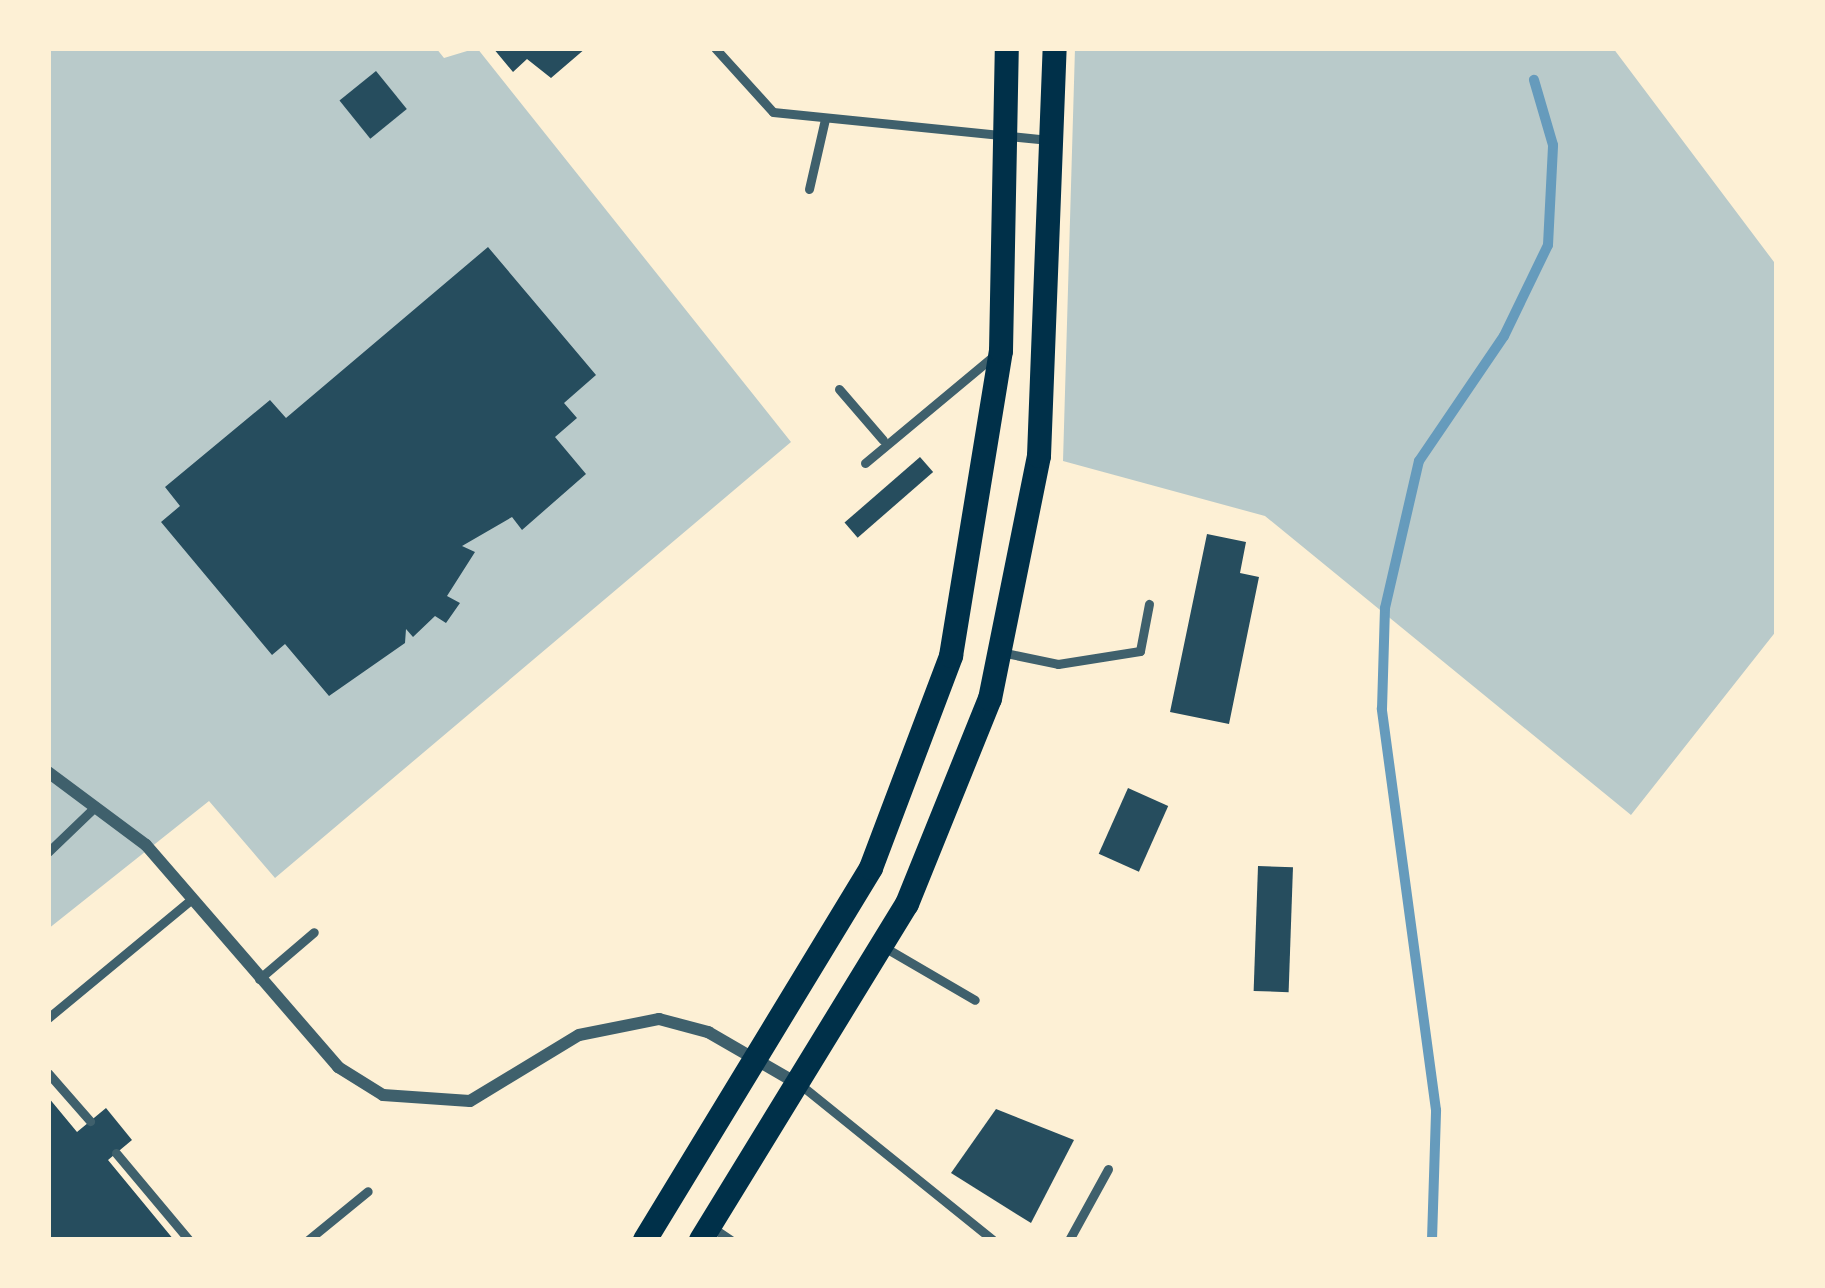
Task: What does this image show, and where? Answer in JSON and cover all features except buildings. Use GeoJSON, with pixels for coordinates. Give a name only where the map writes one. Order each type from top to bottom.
{"type":"FeatureCollection","features":[{"type":"Feature","properties":{"kind":"main road"},"geometry":{"type":"LineString","coordinates":[[645,1240],[760,1059],[871,868],[917,763],[974,566],[1001,351],[1007,48]]}},
{"type":"Feature","properties":{"kind":"main road"},"geometry":{"type":"LineString","coordinates":[[714,1235],[884,947],[934,843],[1001,652],[1039,456],[1055,48]]}},
{"type":"Feature","properties":{"kind":"street"},"geometry":{"type":"LineString","coordinates":[[48,772],[97,806],[192,899],[338,1067],[410,1102],[470,1101],[579,1035],[632,1020],[686,1024],[760,1059],[802,1086]]}},
{"type":"Feature","properties":{"kind":"lane"},"geometry":{"type":"LineString","coordinates":[[716,48],[761,106],[825,119],[1053,140]]}},
{"type":"Feature","properties":{"kind":"lane"},"geometry":{"type":"LineString","coordinates":[[809,189],[825,119]]}},
{"type":"Feature","properties":{"kind":"lane"},"geometry":{"type":"LineString","coordinates":[[865,463],[883,440],[919,410],[1001,351]]}},
{"type":"Feature","properties":{"kind":"lane"},"geometry":{"type":"LineString","coordinates":[[839,388],[883,440]]}},
{"type":"Feature","properties":{"kind":"lane"},"geometry":{"type":"LineString","coordinates":[[1001,652],[1058,664],[1140,651],[1149,604]]}},
{"type":"Feature","properties":{"kind":"lane"},"geometry":{"type":"LineString","coordinates":[[48,852],[97,806]]}},
{"type":"Feature","properties":{"kind":"lane"},"geometry":{"type":"LineString","coordinates":[[48,1018],[192,899]]}},
{"type":"Feature","properties":{"kind":"lane"},"geometry":{"type":"LineString","coordinates":[[260,980],[314,932]]}},
{"type":"Feature","properties":{"kind":"lane"},"geometry":{"type":"LineString","coordinates":[[884,947],[975,1000]]}},
{"type":"Feature","properties":{"kind":"lane"},"geometry":{"type":"LineString","coordinates":[[48,1073],[90,1121]]}},
{"type":"Feature","properties":{"kind":"lane"},"geometry":{"type":"LineString","coordinates":[[802,1086],[993,1240]]}},
{"type":"Feature","properties":{"kind":"lane"},"geometry":{"type":"LineString","coordinates":[[116,1153],[189,1240]]}},
{"type":"Feature","properties":{"kind":"lane"},"geometry":{"type":"LineString","coordinates":[[1069,1240],[1108,1169]]}},
{"type":"Feature","properties":{"kind":"lane"},"geometry":{"type":"LineString","coordinates":[[308,1240],[368,1190]]}},
{"type":"Feature","properties":{"kind":"shaded area"},"geometry":{"type":"Polygon","coordinates":[[[48,48],[436,48],[444,58],[477,48],[791,442],[275,878],[209,801],[48,929],[48,48]]]}},
{"type":"Feature","properties":{"kind":"shaded area"},"geometry":{"type":"Polygon","coordinates":[[[1075,48],[1613,48],[1777,266],[1777,630],[1631,815],[1265,516],[1063,461],[1075,48]]]}},
{"type":"Feature","properties":{"kind":"waterway"},"geometry":{"type":"LineString","coordinates":[[1432,1240],[1436,1110],[1382,709],[1385,608],[1419,461],[1504,336],[1548,245],[1553,145],[1534,80]]}}]}
